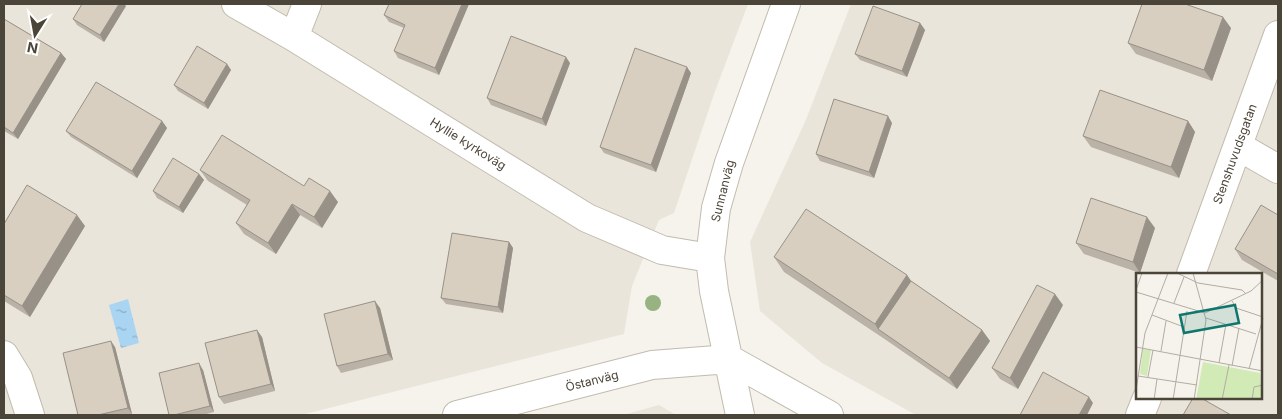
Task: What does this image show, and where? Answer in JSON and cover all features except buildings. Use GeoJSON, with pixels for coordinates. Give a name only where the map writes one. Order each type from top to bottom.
{"type":"FeatureCollection","features":[{"type":"Feature","properties":{"kind":"street","name":"Hyllie kyrkoväg"},"geometry":{"type":"LineString","coordinates":[[236,4],[294,37],[587,218],[662,250],[710,258]]}},
{"type":"Feature","properties":{"kind":"street"},"geometry":{"type":"LineString","coordinates":[[294,37],[307,4]]}},
{"type":"Feature","properties":{"kind":"street","name":"Sunnanväg"},"geometry":{"type":"LineString","coordinates":[[740,415],[714,291],[710,258],[716,208],[729,163],[786,4]]}},
{"type":"Feature","properties":{"kind":"street","name":"Stenshuvudsgatan"},"geometry":{"type":"LineString","coordinates":[[1191,273],[1278,35]]}},
{"type":"Feature","properties":{"kind":"street"},"geometry":{"type":"LineString","coordinates":[[1238,146],[1278,169]]}},
{"type":"Feature","properties":{"kind":"street"},"geometry":{"type":"LineString","coordinates":[[4,355],[18,378],[30,415]]}},
{"type":"Feature","properties":{"kind":"street"},"geometry":{"type":"LineString","coordinates":[[729,359],[829,415]]}},
{"type":"Feature","properties":{"kind":"street","name":"Östanväg"},"geometry":{"type":"LineString","coordinates":[[457,415],[652,365],[729,359]]}},
{"type":"Feature","properties":{"kind":"street"},"geometry":{"type":"LineString","coordinates":[[1140,415],[1146,399]]}},
{"type":"Feature","properties":{"kind":"shaded area"},"geometry":{"type":"Polygon","coordinates":[[[4,4],[748,4],[714,94],[674,213],[659,220],[632,286],[624,334],[301,415],[4,415],[4,4]]]}},
{"type":"Feature","properties":{"kind":"shaded area"},"geometry":{"type":"Polygon","coordinates":[[[851,4],[1278,4],[1278,415],[916,415],[822,363],[760,311],[750,242],[805,122],[851,4]]]}},
{"type":"Feature","properties":{"kind":"shaded area"},"geometry":{"type":"Polygon","coordinates":[[[659,405],[676,415],[623,415],[659,405]]]}},
{"type":"Feature","properties":{"kind":"water"},"geometry":{"type":"Polygon","coordinates":[[[128,299],[139,343],[121,348],[109,305],[128,299]]]}}]}
